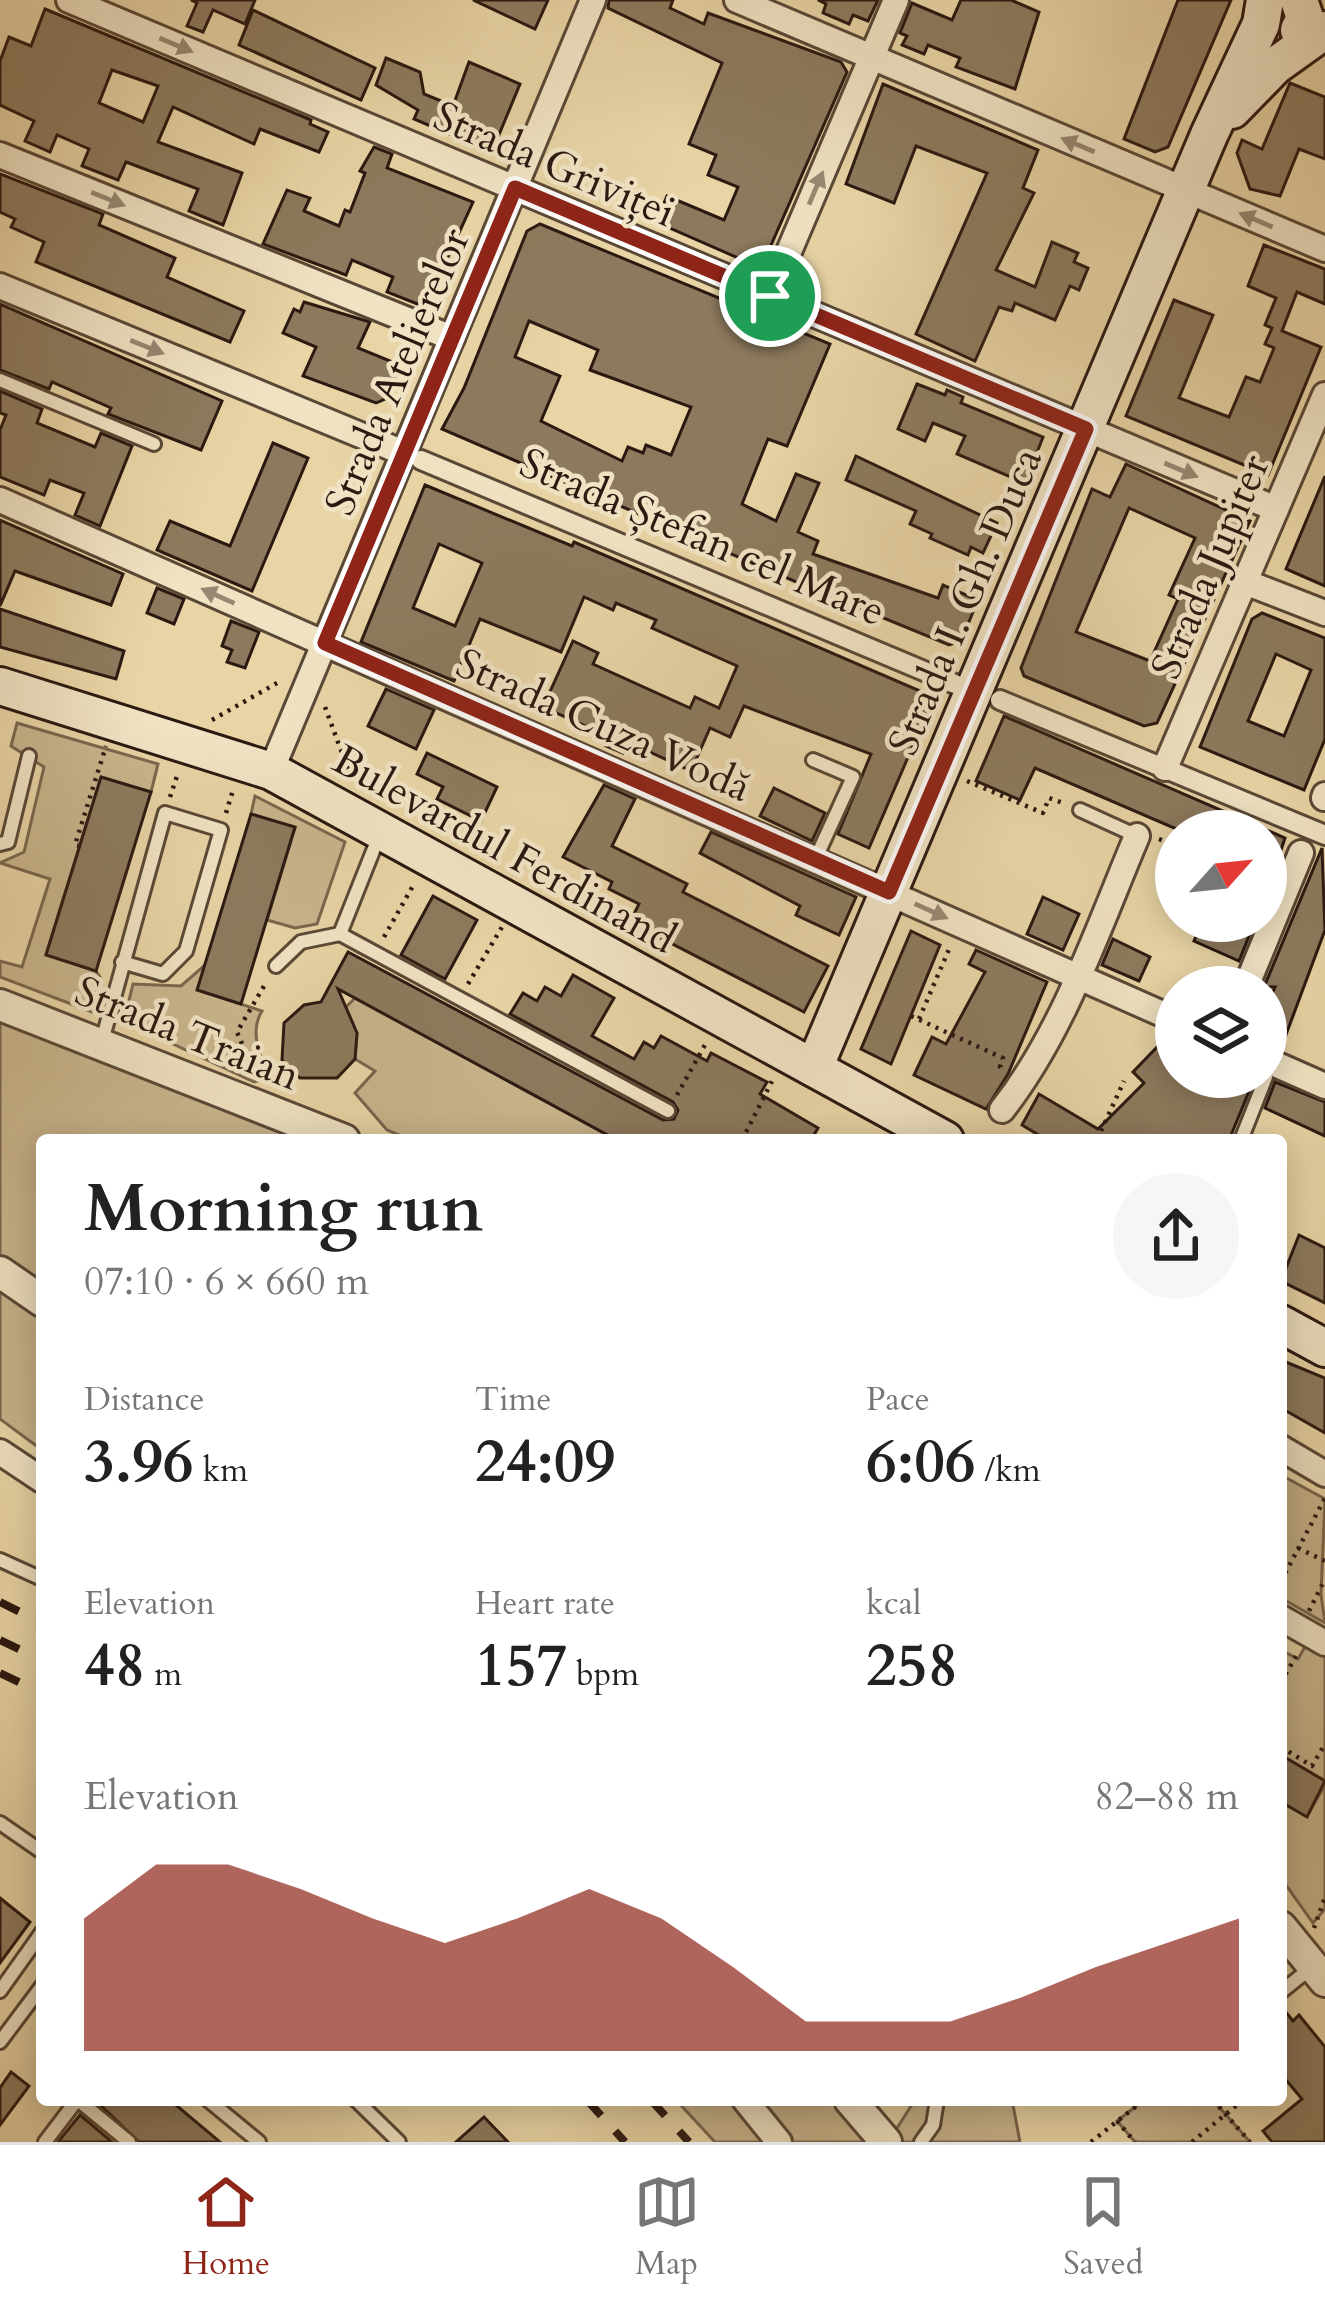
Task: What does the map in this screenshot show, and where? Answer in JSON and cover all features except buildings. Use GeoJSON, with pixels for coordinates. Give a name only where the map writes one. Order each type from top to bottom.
{"type":"FeatureCollection","features":[{"type":"Feature","properties":{"kind":"main road"},"geometry":{"type":"LineString","coordinates":[[1216,119],[1275,66],[1297,16]]}},
{"type":"Feature","properties":{"kind":"main road","name":"Strada I. Gh. Duca"},"geometry":{"type":"LineString","coordinates":[[814,1068],[1216,119],[1297,16]]}},
{"type":"Feature","properties":{"kind":"main road","name":"Bulevardul Ferdinand"},"geometry":{"type":"LineString","coordinates":[[0,686],[254,775],[381,831],[934,1134]]}},
{"type":"Feature","properties":{"kind":"main road"},"geometry":{"type":"LineString","coordinates":[[1287,1327],[1325,1348]]}},
{"type":"Feature","properties":{"kind":"street","name":"Strada Griviței"},"geometry":{"type":"LineString","coordinates":[[69,0],[1276,509]]}},
{"type":"Feature","properties":{"kind":"street","name":"Strada Atelierelor"},"geometry":{"type":"LineString","coordinates":[[254,775],[325,643],[412,456],[452,338],[593,0]]}},
{"type":"Feature","properties":{"kind":"street"},"geometry":{"type":"LineString","coordinates":[[737,0],[1325,249]]}},
{"type":"Feature","properties":{"kind":"street"},"geometry":{"type":"LineString","coordinates":[[770,296],[896,0]]}},
{"type":"Feature","properties":{"kind":"street"},"geometry":{"type":"LineString","coordinates":[[0,155],[452,338]]}},
{"type":"Feature","properties":{"kind":"street","name":"Strada Ștefan cel Mare"},"geometry":{"type":"LineString","coordinates":[[0,286],[955,684]]}},
{"type":"Feature","properties":{"kind":"street","name":"Strada Jupiter"},"geometry":{"type":"LineString","coordinates":[[1166,769],[1276,509],[1314,447],[1325,395]]}},
{"type":"Feature","properties":{"kind":"street","name":"Strada Cuza Vodă"},"geometry":{"type":"LineString","coordinates":[[0,500],[1155,1011]]}},
{"type":"Feature","properties":{"kind":"street"},"geometry":{"type":"LineString","coordinates":[[1245,582],[1325,613]]}},
{"type":"Feature","properties":{"kind":"street"},"geometry":{"type":"LineString","coordinates":[[1000,700],[1166,769],[1312,839]]}},
{"type":"Feature","properties":{"kind":"street"},"geometry":{"type":"LineString","coordinates":[[1255,966],[1312,839],[1324,796]]}},
{"type":"Feature","properties":{"kind":"street"},"geometry":{"type":"LineString","coordinates":[[1002,1110],[1027,1079],[1137,836]]}},
{"type":"Feature","properties":{"kind":"street","name":"Strada Traian"},"geometry":{"type":"LineString","coordinates":[[0,1005],[102,1041],[329,1134]]}},
{"type":"Feature","properties":{"kind":"street"},"geometry":{"type":"LineString","coordinates":[[1287,1075],[1325,1086]]}},
{"type":"Feature","properties":{"kind":"street"},"geometry":{"type":"LineString","coordinates":[[0,1272],[36,1297]]}},
{"type":"Feature","properties":{"kind":"street"},"geometry":{"type":"LineString","coordinates":[[0,1452],[36,1476]]}},
{"type":"Feature","properties":{"kind":"street"},"geometry":{"type":"LineString","coordinates":[[1287,1452],[1325,1474]]}},
{"type":"Feature","properties":{"kind":"street"},"geometry":{"type":"LineString","coordinates":[[1287,1934],[1319,1974]]}},
{"type":"Feature","properties":{"kind":"street"},"geometry":{"type":"LineString","coordinates":[[750,2106],[779,2142]]}},
{"type":"Feature","properties":{"kind":"street"},"geometry":{"type":"LineString","coordinates":[[855,2106],[886,2142]]}},
{"type":"Feature","properties":{"kind":"lane"},"geometry":{"type":"LineString","coordinates":[[0,380],[154,444]]}},
{"type":"Feature","properties":{"kind":"lane"},"geometry":{"type":"LineString","coordinates":[[0,844],[8,842],[29,756]]}},
{"type":"Feature","properties":{"kind":"lane"},"geometry":{"type":"LineString","coordinates":[[813,760],[853,777],[815,860]]}},
{"type":"Feature","properties":{"kind":"lane"},"geometry":{"type":"LineString","coordinates":[[1080,810],[1137,836]]}},
{"type":"Feature","properties":{"kind":"lane"},"geometry":{"type":"LineString","coordinates":[[102,1041],[122,962],[165,814],[221,830],[186,951],[163,974],[122,962]]}},
{"type":"Feature","properties":{"kind":"lane"},"geometry":{"type":"LineString","coordinates":[[340,934],[381,831]]}},
{"type":"Feature","properties":{"kind":"lane"},"geometry":{"type":"LineString","coordinates":[[276,966],[301,942],[340,934],[668,1111]]}},
{"type":"Feature","properties":{"kind":"lane"},"geometry":{"type":"LineString","coordinates":[[1242,1134],[1256,1098]]}},
{"type":"Feature","properties":{"kind":"lane"},"geometry":{"type":"LineString","coordinates":[[0,1560],[36,1576]]}},
{"type":"Feature","properties":{"kind":"lane"},"geometry":{"type":"LineString","coordinates":[[0,1823],[36,1848]]}},
{"type":"Feature","properties":{"kind":"lane"},"geometry":{"type":"LineString","coordinates":[[0,1991],[36,1940]]}},
{"type":"Feature","properties":{"kind":"lane"},"geometry":{"type":"LineString","coordinates":[[1287,1989],[1319,1974]]}},
{"type":"Feature","properties":{"kind":"lane"},"geometry":{"type":"LineString","coordinates":[[0,2042],[36,1994]]}},
{"type":"Feature","properties":{"kind":"lane"},"geometry":{"type":"LineString","coordinates":[[45,2142],[72,2106]]}},
{"type":"Feature","properties":{"kind":"lane"},"geometry":{"type":"LineString","coordinates":[[84,2106],[129,2142]]}},
{"type":"Feature","properties":{"kind":"lane"},"geometry":{"type":"LineString","coordinates":[[215,2106],[259,2142]]}},
{"type":"Feature","properties":{"kind":"lane"},"geometry":{"type":"LineString","coordinates":[[362,2106],[399,2142]]}},
{"type":"Feature","properties":{"kind":"lane"},"geometry":{"type":"LineString","coordinates":[[921,2142],[933,2125],[936,2106]]}},
{"type":"Feature","properties":{"kind":"path"},"geometry":{"type":"LineString","coordinates":[[207,723],[277,682]]}},
{"type":"Feature","properties":{"kind":"path"},"geometry":{"type":"LineString","coordinates":[[325,707],[354,785]]}},
{"type":"Feature","properties":{"kind":"path"},"geometry":{"type":"LineString","coordinates":[[80,846],[75,845],[108,739]]}},
{"type":"Feature","properties":{"kind":"path"},"geometry":{"type":"LineString","coordinates":[[165,814],[182,760]]}},
{"type":"Feature","properties":{"kind":"path"},"geometry":{"type":"LineString","coordinates":[[221,830],[254,775]]}},
{"type":"Feature","properties":{"kind":"path"},"geometry":{"type":"LineString","coordinates":[[967,781],[1042,814],[1049,798]]}},
{"type":"Feature","properties":{"kind":"path"},"geometry":{"type":"LineString","coordinates":[[376,952],[420,874]]}},
{"type":"Feature","properties":{"kind":"path"},"geometry":{"type":"LineString","coordinates":[[920,1019],[952,942],[937,934],[945,917]]}},
{"type":"Feature","properties":{"kind":"path"},"geometry":{"type":"LineString","coordinates":[[460,998],[505,922]]}},
{"type":"Feature","properties":{"kind":"path"},"geometry":{"type":"LineString","coordinates":[[262,1088],[237,1032],[276,966]]}},
{"type":"Feature","properties":{"kind":"path"},"geometry":{"type":"LineString","coordinates":[[911,1016],[1003,1058],[1000,1066],[1027,1079]]}},
{"type":"Feature","properties":{"kind":"path"},"geometry":{"type":"LineString","coordinates":[[668,1111],[709,1038]]}},
{"type":"Feature","properties":{"kind":"path"},"geometry":{"type":"LineString","coordinates":[[745,1134],[775,1075]]}},
{"type":"Feature","properties":{"kind":"path"},"geometry":{"type":"LineString","coordinates":[[1101,1131],[1124,1081]]}},
{"type":"Feature","properties":{"kind":"path"},"geometry":{"type":"LineString","coordinates":[[1287,1570],[1325,1498]]}},
{"type":"Feature","properties":{"kind":"path"},"geometry":{"type":"LineString","coordinates":[[1298,1549],[1325,1562]]}},
{"type":"Feature","properties":{"kind":"path"},"geometry":{"type":"LineString","coordinates":[[1287,1669],[1325,1579]]}},
{"type":"Feature","properties":{"kind":"path"},"geometry":{"type":"LineString","coordinates":[[1287,1751],[1312,1766],[1325,1744]]}},
{"type":"Feature","properties":{"kind":"path"},"geometry":{"type":"LineString","coordinates":[[1313,1934],[1325,1897]]}},
{"type":"Feature","properties":{"kind":"path"},"geometry":{"type":"LineString","coordinates":[[1091,2142],[1136,2106]]}},
{"type":"Feature","properties":{"kind":"path"},"geometry":{"type":"LineString","coordinates":[[1219,2106],[1250,2142]]}},
{"type":"Feature","properties":{"kind":"path"},"geometry":{"type":"LineString","coordinates":[[1192,2142],[1236,2106]]}},
{"type":"Feature","properties":{"kind":"path"},"geometry":{"type":"LineString","coordinates":[[1117,2121],[1135,2142]]}},
{"type":"Feature","properties":{"kind":"shaded area"},"geometry":{"type":"Polygon","coordinates":[[[17,723],[158,764],[151,792],[101,777],[46,954],[96,971],[100,977],[92,1012],[0,977],[0,961],[22,967],[50,879],[0,863],[24,852],[44,767],[11,746],[17,723]]]}},
{"type":"Feature","properties":{"kind":"shaded area"},"geometry":{"type":"Polygon","coordinates":[[[255,796],[345,842],[317,924],[295,928],[267,920],[295,828],[251,814],[255,796]]]}},
{"type":"Feature","properties":{"kind":"shaded area"},"geometry":{"type":"Polygon","coordinates":[[[205,965],[198,990],[262,1011],[256,1036],[269,1078],[254,1082],[124,1021],[133,984],[181,986],[205,965]]]}},
{"type":"Feature","properties":{"kind":"shaded area"},"geometry":{"type":"Polygon","coordinates":[[[355,998],[605,1134],[397,1134],[387,1130],[355,1093],[375,1071],[355,1059],[357,1033],[342,1011],[355,998]]]}},
{"type":"Feature","properties":{"kind":"shaded area"},"geometry":{"type":"Polygon","coordinates":[[[0,1020],[290,1134],[36,1134],[36,1446],[0,1419],[0,1020]]]}},
{"type":"Feature","properties":{"kind":"shaded area"},"geometry":{"type":"Polygon","coordinates":[[[1287,1478],[1325,1499],[1321,1595],[1325,1623],[1287,1601],[1287,1478]]]}},
{"type":"Feature","properties":{"kind":"shaded area"},"geometry":{"type":"Polygon","coordinates":[[[1306,1645],[1325,1655],[1325,1781],[1287,1759],[1287,1653],[1298,1659],[1306,1645]]]}},
{"type":"Feature","properties":{"kind":"shaded area"},"geometry":{"type":"Polygon","coordinates":[[[1325,1785],[1325,1909],[1313,1923],[1287,1886],[1287,1805],[1307,1816],[1325,1785]]]}},
{"type":"Feature","properties":{"kind":"shaded area"},"geometry":{"type":"Polygon","coordinates":[[[682,2106],[842,2106],[875,2142],[715,2142],[682,2106]]]}},
{"type":"Feature","properties":{"kind":"shaded area"},"geometry":{"type":"Polygon","coordinates":[[[911,2106],[1013,2106],[1020,2142],[888,2142],[911,2106]]]}},
{"type":"Feature","properties":{"kind":"shaded area"},"geometry":{"type":"Polygon","coordinates":[[[1136,2106],[1218,2106],[1250,2142],[1135,2142],[1117,2121],[1136,2106]]]}},
{"type":"Feature","properties":{"kind":"railway"},"geometry":{"type":"LineString","coordinates":[[0,1602],[36,1620]]}},
{"type":"Feature","properties":{"kind":"railway"},"geometry":{"type":"LineString","coordinates":[[0,1640],[36,1657]]}},
{"type":"Feature","properties":{"kind":"railway"},"geometry":{"type":"LineString","coordinates":[[0,1673],[36,1690]]}},
{"type":"Feature","properties":{"kind":"railway"},"geometry":{"type":"LineString","coordinates":[[592,2106],[625,2142]]}},
{"type":"Feature","properties":{"kind":"railway"},"geometry":{"type":"LineString","coordinates":[[656,2106],[689,2142]]}},
{"type":"Feature","properties":{"kind":"route"},"geometry":{"type":"LineString","coordinates":[[515,188],[770,296],[1086,429],[889,892],[325,643],[515,188]]}}]}
